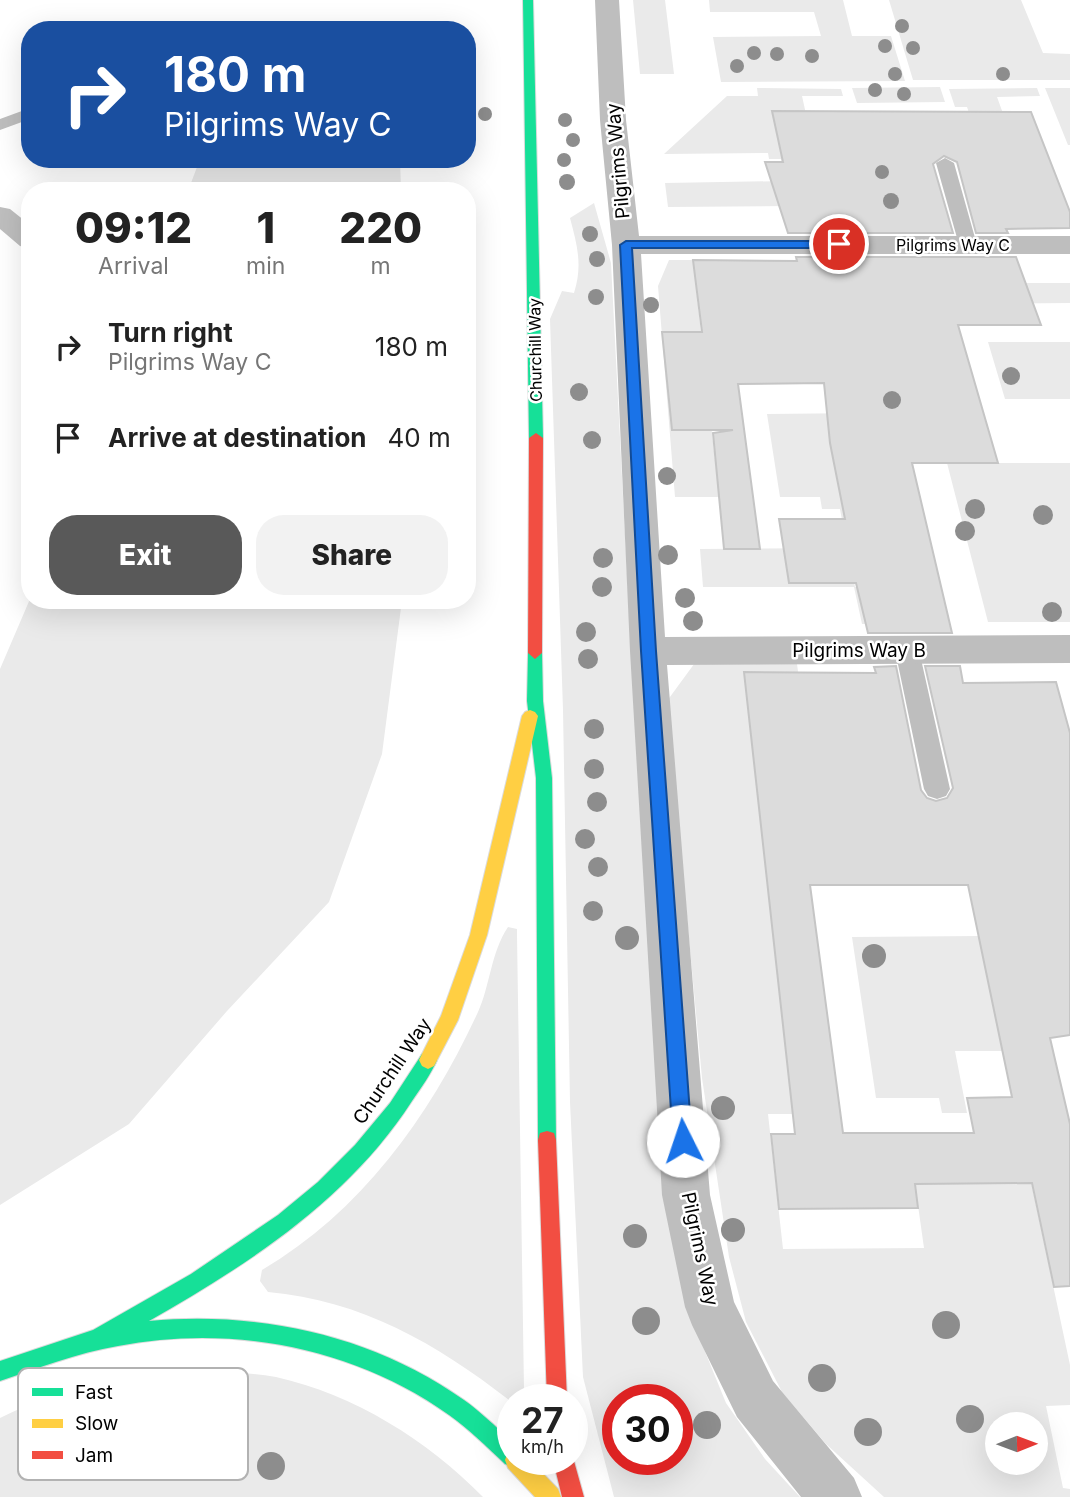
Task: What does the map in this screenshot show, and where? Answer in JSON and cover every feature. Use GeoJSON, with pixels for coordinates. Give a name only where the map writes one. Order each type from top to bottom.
{"type":"FeatureCollection","features":[{"type":"Feature","properties":{"kind":"main road","name":"Churchill Way"},"geometry":{"type":"LineString","coordinates":[[528,0],[537,474],[535,701],[544,778],[547,1190],[556,1384]]}},
{"type":"Feature","properties":{"kind":"main road","name":"Churchill Way"},"geometry":{"type":"LineString","coordinates":[[101,1337],[197,1282],[309,1205],[377,1132],[421,1072],[448,1026],[465,981],[496,863],[513,774],[535,701]]}},
{"type":"Feature","properties":{"kind":"main road"},"geometry":{"type":"LineString","coordinates":[[0,1371],[42,1353],[101,1337],[160,1327],[220,1325],[279,1331],[336,1345],[391,1368],[444,1398],[497,1440]]}},
{"type":"Feature","properties":{"kind":"main road"},"geometry":{"type":"LineString","coordinates":[[531,1475],[551,1497]]}},
{"type":"Feature","properties":{"kind":"main road"},"geometry":{"type":"LineString","coordinates":[[568,1475],[573,1497]]}},
{"type":"Feature","properties":{"kind":"street","name":"Pilgrims Way"},"geometry":{"type":"LineString","coordinates":[[607,0],[613,120],[626,245],[648,651],[686,1195],[710,1307],[755,1399],[835,1497]]}},
{"type":"Feature","properties":{"kind":"street"},"geometry":{"type":"LineString","coordinates":[[0,215],[21,232]]}},
{"type":"Feature","properties":{"kind":"street","name":"Pilgrims Way C"},"geometry":{"type":"LineString","coordinates":[[626,245],[1070,244]]}},
{"type":"Feature","properties":{"kind":"street","name":"Pilgrims Way B"},"geometry":{"type":"LineString","coordinates":[[648,651],[1070,649]]}},
{"type":"Feature","properties":{"kind":"lane"},"geometry":{"type":"LineString","coordinates":[[0,125],[21,117]]}},
{"type":"Feature","properties":{"kind":"lane"},"geometry":{"type":"LineString","coordinates":[[945,163],[968,245]]}},
{"type":"Feature","properties":{"kind":"lane"},"geometry":{"type":"LineString","coordinates":[[907,650],[937,789]]}},
{"type":"Feature","properties":{"kind":"shaded area"},"geometry":{"type":"Polygon","coordinates":[[[633,0],[665,0],[674,74],[640,74],[633,0]]]}},
{"type":"Feature","properties":{"kind":"shaded area"},"geometry":{"type":"Polygon","coordinates":[[[709,0],[843,0],[852,36],[891,36],[905,81],[721,82],[713,37],[821,36],[814,12],[710,12],[709,0]]]}},
{"type":"Feature","properties":{"kind":"shaded area"},"geometry":{"type":"Polygon","coordinates":[[[889,0],[1021,0],[1043,53],[1070,54],[1070,80],[913,80],[889,0]]]}},
{"type":"Feature","properties":{"kind":"shaded area"},"geometry":{"type":"Polygon","coordinates":[[[940,87],[945,102],[857,103],[852,88],[940,87]]]}},
{"type":"Feature","properties":{"kind":"shaded area"},"geometry":{"type":"Polygon","coordinates":[[[757,88],[841,89],[843,96],[802,96],[821,182],[789,206],[668,207],[665,183],[785,181],[781,159],[769,159],[768,153],[664,154],[727,96],[758,96],[757,88]]]}},
{"type":"Feature","properties":{"kind":"shaded area"},"geometry":{"type":"Polygon","coordinates":[[[1037,88],[1040,96],[997,97],[1045,229],[1009,229],[967,107],[955,107],[949,89],[1037,88]]]}},
{"type":"Feature","properties":{"kind":"shaded area"},"geometry":{"type":"Polygon","coordinates":[[[1045,88],[1070,88],[1070,145],[1068,145],[1045,88]]]}},
{"type":"Feature","properties":{"kind":"shaded area"},"geometry":{"type":"Polygon","coordinates":[[[197,168],[400,168],[401,182],[191,182],[197,168]]]}},
{"type":"Feature","properties":{"kind":"shaded area"},"geometry":{"type":"Polygon","coordinates":[[[594,203],[611,263],[629,613],[697,1332],[726,1403],[765,1459],[800,1497],[614,1497],[608,1475],[693,1475],[693,1384],[602,1384],[602,1451],[588,1396],[588,1384],[585,1384],[583,1377],[570,1102],[563,710],[550,319],[562,291],[574,293],[578,273],[575,237],[570,218],[594,203]]]}},
{"type":"Feature","properties":{"kind":"shaded area"},"geometry":{"type":"Polygon","coordinates":[[[669,260],[693,260],[719,497],[675,497],[658,286],[669,260]]]}},
{"type":"Feature","properties":{"kind":"shaded area"},"geometry":{"type":"Polygon","coordinates":[[[970,283],[1070,283],[1070,303],[976,304],[970,283]]]}},
{"type":"Feature","properties":{"kind":"shaded area"},"geometry":{"type":"Polygon","coordinates":[[[988,342],[1070,342],[1070,399],[1005,399],[988,342]]]}},
{"type":"Feature","properties":{"kind":"shaded area"},"geometry":{"type":"Polygon","coordinates":[[[865,413],[848,548],[855,587],[903,587],[911,624],[862,624],[854,587],[703,587],[700,549],[847,548],[840,509],[822,509],[820,497],[780,497],[767,414],[865,413]]]}},
{"type":"Feature","properties":{"kind":"shaded area"},"geometry":{"type":"Polygon","coordinates":[[[947,463],[1070,463],[1070,622],[988,622],[947,463]]]}},
{"type":"Feature","properties":{"kind":"shaded area"},"geometry":{"type":"Polygon","coordinates":[[[26,609],[401,609],[382,754],[329,902],[227,1011],[129,1124],[0,1205],[0,669],[26,609]]]}},
{"type":"Feature","properties":{"kind":"shaded area"},"geometry":{"type":"Polygon","coordinates":[[[697,660],[797,664],[804,716],[788,716],[782,672],[744,673],[783,1019],[806,1114],[768,1114],[783,1249],[924,1248],[915,1184],[980,1184],[1030,1177],[1070,1365],[1070,1405],[1046,1406],[1047,1412],[985,1412],[985,1475],[1048,1475],[1048,1416],[1063,1488],[1070,1489],[1070,1497],[884,1497],[826,1444],[782,1392],[746,1322],[729,1257],[702,1078],[667,701],[697,660]]]}},
{"type":"Feature","properties":{"kind":"shaded area"},"geometry":{"type":"Polygon","coordinates":[[[508,927],[517,929],[524,1384],[497,1384],[497,1391],[426,1343],[396,1328],[335,1304],[268,1292],[260,1281],[262,1270],[298,1246],[362,1190],[415,1124],[459,1051],[478,1012],[502,937],[508,927]]]}},
{"type":"Feature","properties":{"kind":"shaded area"},"geometry":{"type":"Polygon","coordinates":[[[979,936],[1003,1051],[955,1051],[967,1113],[942,1113],[939,1098],[876,1098],[852,937],[979,936]]]}},
{"type":"Feature","properties":{"kind":"shaded area"},"geometry":{"type":"Polygon","coordinates":[[[248,1374],[276,1377],[334,1395],[388,1422],[438,1457],[483,1497],[0,1497],[0,1418],[18,1410],[18,1480],[248,1480],[248,1374]]]}},
{"type":"Feature","properties":{"kind":"building"},"geometry":{"type":"Polygon","coordinates":[[[772,111],[1031,112],[1070,212],[1070,228],[1006,229],[1008,233],[976,233],[957,162],[944,156],[933,164],[953,233],[788,233],[765,162],[783,162],[772,111]]]}},
{"type":"Feature","properties":{"kind":"building"},"geometry":{"type":"Polygon","coordinates":[[[796,257],[1016,257],[1041,325],[958,325],[998,463],[912,463],[952,633],[868,633],[856,583],[789,583],[779,519],[845,519],[830,443],[824,383],[738,384],[760,549],[724,549],[713,433],[733,430],[672,430],[662,332],[702,332],[693,260],[797,261],[796,257]]]}},
{"type":"Feature","properties":{"kind":"building"},"geometry":{"type":"Polygon","coordinates":[[[896,666],[921,790],[927,798],[936,801],[947,798],[953,788],[925,666],[960,666],[963,683],[1056,682],[1070,733],[1070,1035],[1050,1038],[1070,1124],[1070,1286],[1054,1287],[1032,1183],[915,1184],[918,1208],[779,1209],[771,1134],[795,1134],[744,672],[876,673],[874,667],[896,666]],[[810,885],[843,1133],[974,1133],[967,1098],[1012,1097],[968,885],[810,885]]]}},
{"type":"Feature","properties":{"kind":"traffic: fast"},"geometry":{"type":"LineString","coordinates":[[528,0],[536,438]]}},
{"type":"Feature","properties":{"kind":"traffic: fast"},"geometry":{"type":"LineString","coordinates":[[535,653],[535,701],[544,778],[547,1140]]}},
{"type":"Feature","properties":{"kind":"traffic: fast"},"geometry":{"type":"LineString","coordinates":[[101,1337],[198,1281],[242,1252],[285,1222],[325,1189],[362,1152],[396,1109],[428,1060]]}},
{"type":"Feature","properties":{"kind":"traffic: fast"},"geometry":{"type":"LineString","coordinates":[[0,1371],[85,1343],[138,1332],[180,1328],[264,1332],[344,1350],[383,1365],[456,1407],[497,1442]]}},
{"type":"Feature","properties":{"kind":"traffic: slow"},"geometry":{"type":"LineString","coordinates":[[428,1060],[449,1020],[479,935],[530,716]]}},
{"type":"Feature","properties":{"kind":"traffic: slow"},"geometry":{"type":"LineString","coordinates":[[530,1475],[550,1497]]}},
{"type":"Feature","properties":{"kind":"traffic: jam"},"geometry":{"type":"LineString","coordinates":[[535,653],[536,438]]}},
{"type":"Feature","properties":{"kind":"traffic: jam"},"geometry":{"type":"LineString","coordinates":[[547,1140],[556,1384]]}},
{"type":"Feature","properties":{"kind":"traffic: jam"},"geometry":{"type":"LineString","coordinates":[[568,1475],[573,1497]]}},
{"type":"Feature","properties":{"kind":"route"},"geometry":{"type":"LineString","coordinates":[[683,1141],[648,651],[626,245],[839,244]]}}]}
